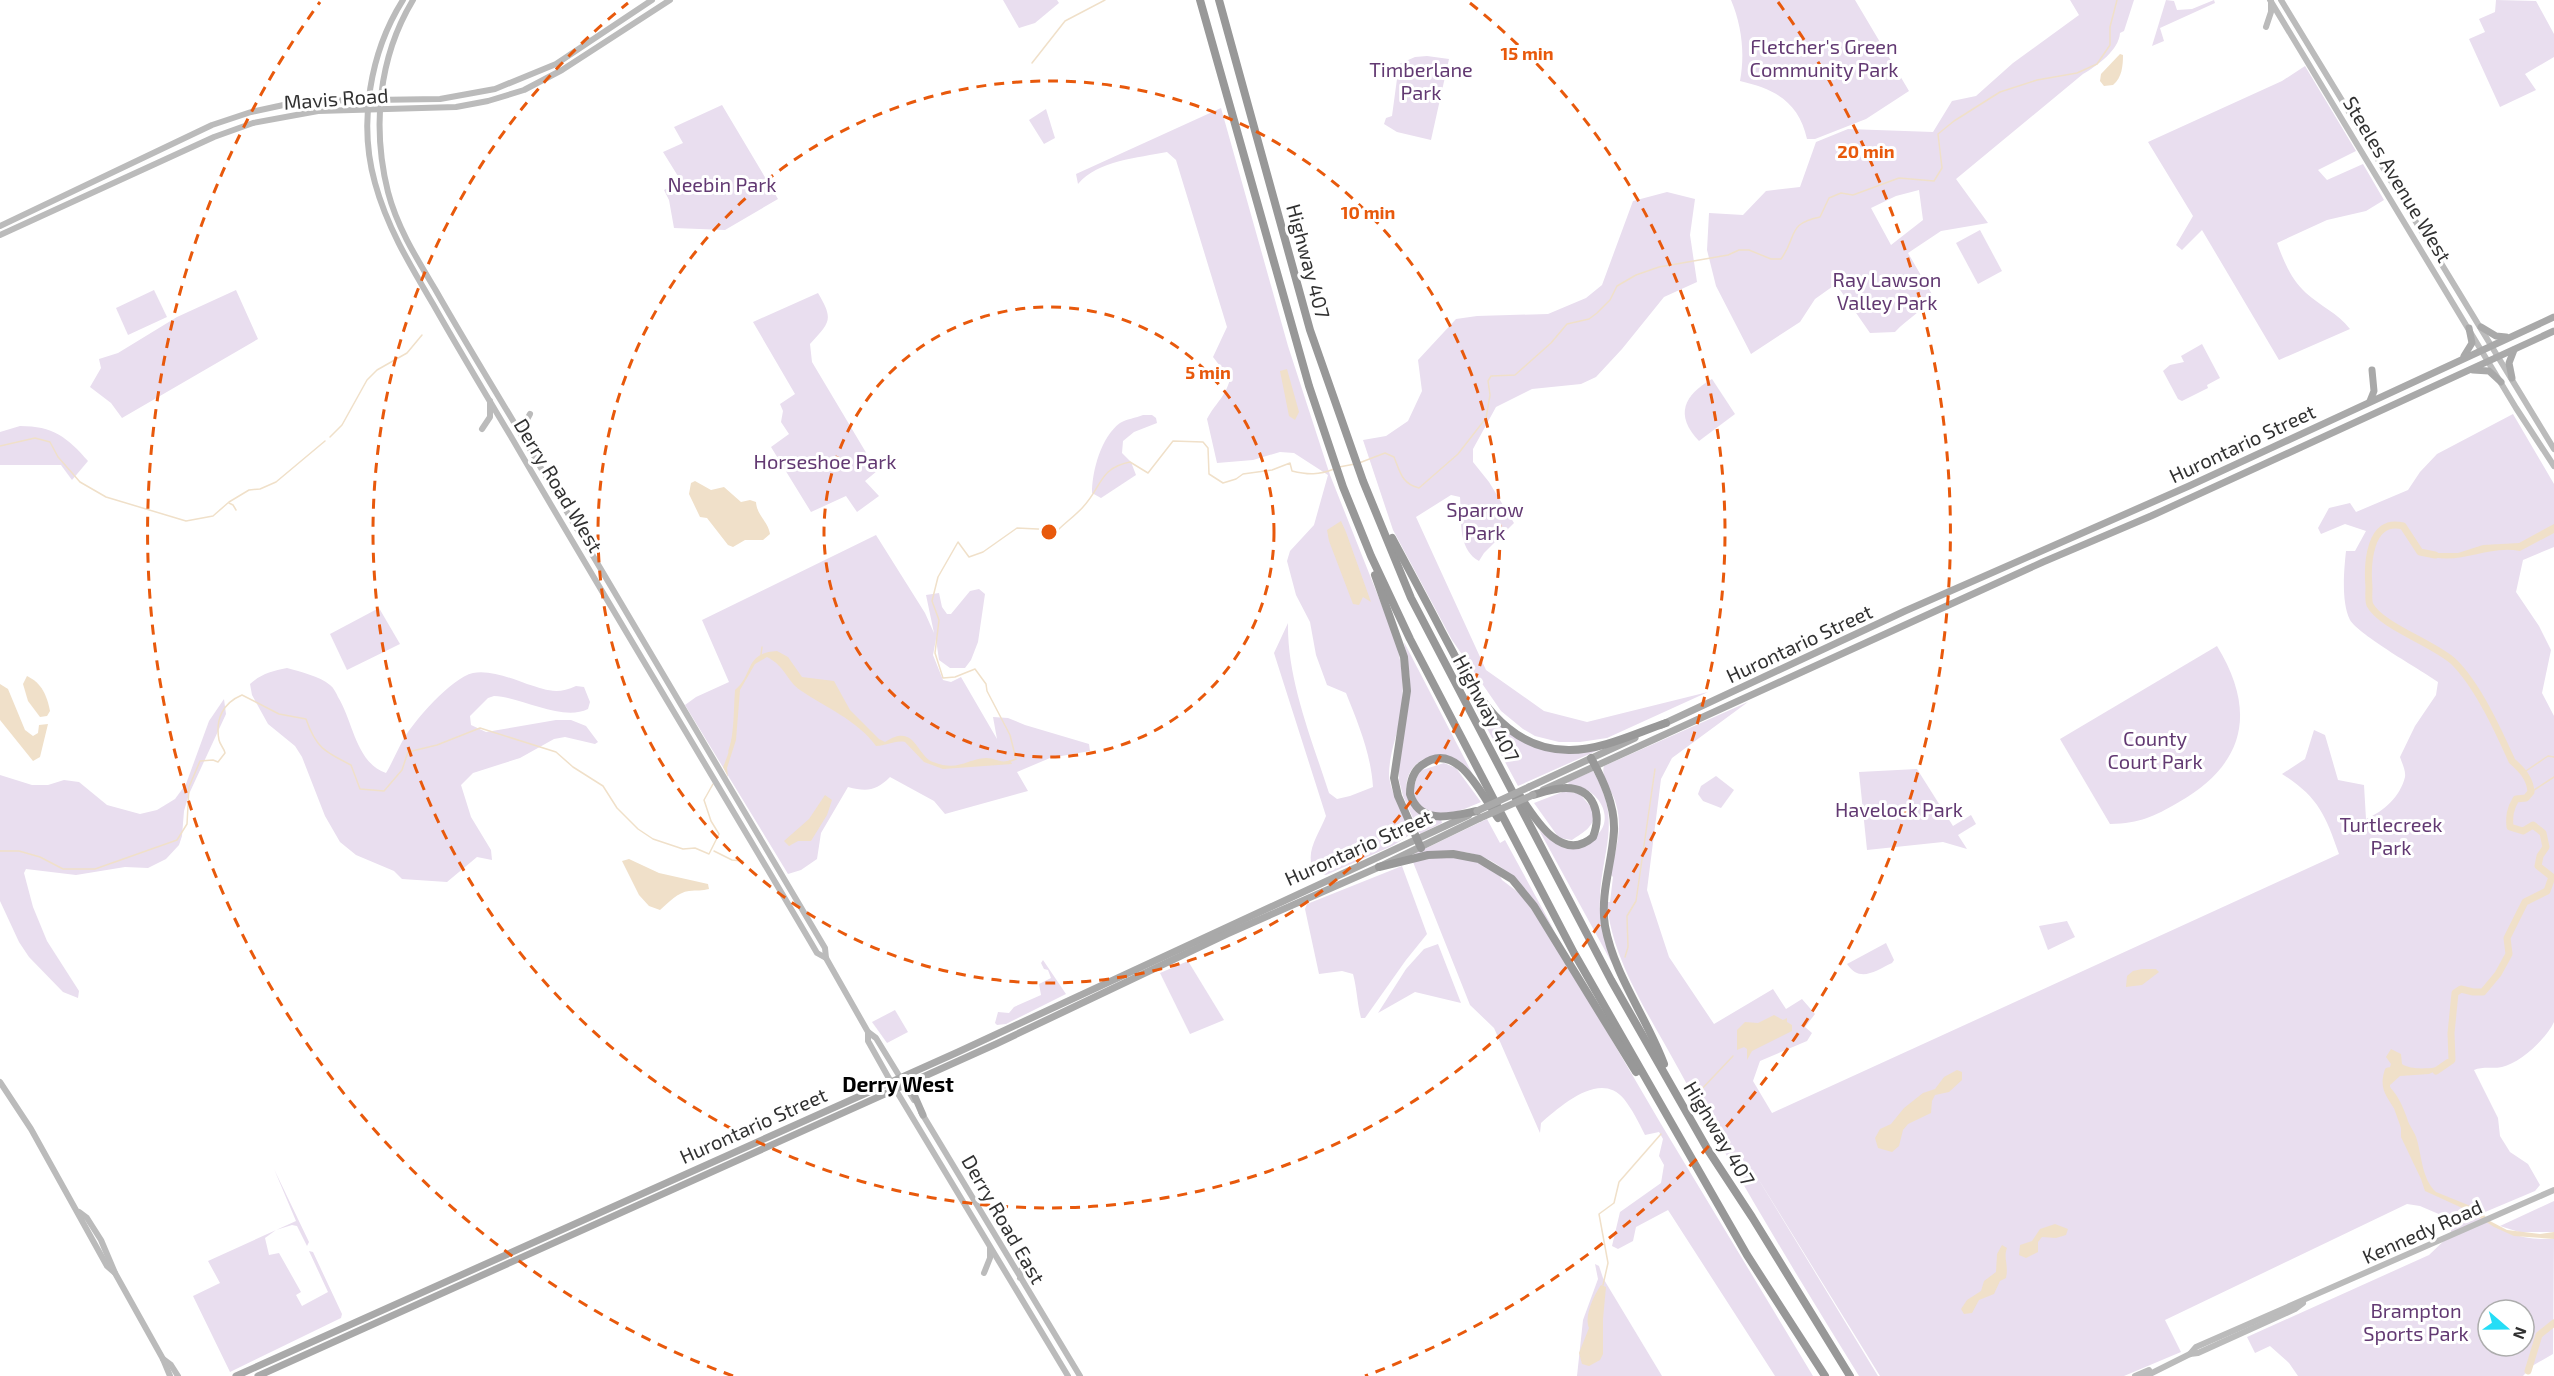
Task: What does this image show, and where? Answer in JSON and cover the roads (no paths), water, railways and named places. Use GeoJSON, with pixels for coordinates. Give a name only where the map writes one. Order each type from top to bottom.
{"type":"FeatureCollection","features":[{"type":"Feature","properties":{"kind":"highway","name":"Highway 407"},"geometry":{"type":"LineString","coordinates":[[1200,0],[1306,375],[1343,487],[1371,556],[1410,639],[1574,953],[1747,1255],[1823,1374]]}},
{"type":"Feature","properties":{"kind":"highway","name":"Highway 407"},"geometry":{"type":"LineString","coordinates":[[1219,0],[1310,330],[1363,481],[1411,598],[1611,980],[1708,1150],[1850,1376]]}},
{"type":"Feature","properties":{"kind":"highway"},"geometry":{"type":"LineString","coordinates":[[1382,525],[1390,534],[1470,683],[1500,723],[1517,735],[1541,746],[1569,750],[1589,748],[1666,723]]}},
{"type":"Feature","properties":{"kind":"highway"},"geometry":{"type":"LineString","coordinates":[[1371,556],[1371,566],[1404,657],[1407,692],[1394,778],[1398,796],[1420,848]]}},
{"type":"Feature","properties":{"kind":"highway"},"geometry":{"type":"LineString","coordinates":[[1478,815],[1439,818],[1421,811],[1410,795],[1414,773],[1423,764],[1434,759],[1454,762],[1472,778],[1496,816],[1508,829]]}},
{"type":"Feature","properties":{"kind":"highway"},"geometry":{"type":"LineString","coordinates":[[1593,762],[1610,800],[1613,816],[1613,841],[1603,901],[1608,940],[1621,973],[1657,1046],[1672,1086]]}},
{"type":"Feature","properties":{"kind":"highway"},"geometry":{"type":"LineString","coordinates":[[1508,783],[1515,787],[1533,817],[1549,836],[1568,845],[1593,837],[1597,827],[1596,807],[1583,792],[1564,788],[1531,791]]}},
{"type":"Feature","properties":{"kind":"highway"},"geometry":{"type":"LineString","coordinates":[[1379,867],[1428,855],[1453,854],[1479,859],[1512,879],[1534,906],[1656,1103],[1663,1109]]}},
{"type":"Feature","properties":{"kind":"main road","name":"Derry Road West"},"geometry":{"type":"LineString","coordinates":[[403,0],[380,48],[369,111],[368,129],[372,172],[387,219],[402,250],[455,342],[817,953],[826,958]]}},
{"type":"Feature","properties":{"kind":"main road","name":"Derry Road West"},"geometry":{"type":"LineString","coordinates":[[413,0],[402,20],[389,56],[380,99],[382,160],[393,208],[416,257],[466,345],[825,948],[826,958],[868,1032],[876,1038],[902,1081]]}},
{"type":"Feature","properties":{"kind":"main road","name":"Mavis Road"},"geometry":{"type":"LineString","coordinates":[[0,226],[212,125],[284,104],[370,99],[440,99],[495,89],[555,64],[652,0]]}},
{"type":"Feature","properties":{"kind":"main road","name":"Mavis Road"},"geometry":{"type":"LineString","coordinates":[[0,235],[241,126],[297,113],[456,107],[488,101],[524,90],[562,70],[670,0]]}},
{"type":"Feature","properties":{"kind":"main road","name":"Steeles Avenue West"},"geometry":{"type":"LineString","coordinates":[[2271,0],[2488,361],[2554,466]]}},
{"type":"Feature","properties":{"kind":"main road"},"geometry":{"type":"LineString","coordinates":[[2266,27],[2271,12],[2271,0]]}},
{"type":"Feature","properties":{"kind":"main road","name":"Steeles Avenue West"},"geometry":{"type":"LineString","coordinates":[[2281,0],[2554,449]]}},
{"type":"Feature","properties":{"kind":"main road"},"geometry":{"type":"LineString","coordinates":[[2354,138],[2362,133]]}},
{"type":"Feature","properties":{"kind":"main road"},"geometry":{"type":"LineString","coordinates":[[2391,200],[2399,194]]}},
{"type":"Feature","properties":{"kind":"main road"},"geometry":{"type":"LineString","coordinates":[[2426,258],[2442,265]]}},
{"type":"Feature","properties":{"kind":"main road","name":"Hurontario Street"},"geometry":{"type":"LineString","coordinates":[[1593,762],[1666,723],[1905,611],[2189,486],[2554,317]]}},
{"type":"Feature","properties":{"kind":"main road"},"geometry":{"type":"LineString","coordinates":[[2481,327],[2497,336],[2512,336]]}},
{"type":"Feature","properties":{"kind":"main road"},"geometry":{"type":"LineString","coordinates":[[2458,361],[2471,348],[2472,338],[2469,328]]}},
{"type":"Feature","properties":{"kind":"main road","name":"Hurontario Street"},"geometry":{"type":"LineString","coordinates":[[258,1376],[895,1089],[902,1081],[1416,839],[1478,815],[2034,566],[2151,516],[2554,330]]}},
{"type":"Feature","properties":{"kind":"main road"},"geometry":{"type":"LineString","coordinates":[[455,342],[466,345]]}},
{"type":"Feature","properties":{"kind":"main road"},"geometry":{"type":"LineString","coordinates":[[2512,378],[2510,359],[2516,348]]}},
{"type":"Feature","properties":{"kind":"main road"},"geometry":{"type":"LineString","coordinates":[[2465,372],[2485,369],[2501,382]]}},
{"type":"Feature","properties":{"kind":"main road"},"geometry":{"type":"LineString","coordinates":[[2368,403],[2374,391],[2372,370]]}},
{"type":"Feature","properties":{"kind":"main road"},"geometry":{"type":"LineString","coordinates":[[482,429],[490,417],[490,401]]}},
{"type":"Feature","properties":{"kind":"main road"},"geometry":{"type":"LineString","coordinates":[[523,439],[524,426],[530,414]]}},
{"type":"Feature","properties":{"kind":"main road"},"geometry":{"type":"LineString","coordinates":[[2030,557],[2034,566]]}},
{"type":"Feature","properties":{"kind":"main road","name":"Hurontario Street"},"geometry":{"type":"LineString","coordinates":[[236,1376],[891,1082],[913,1080],[996,1044],[1227,934],[1420,848],[1478,815]]}},
{"type":"Feature","properties":{"kind":"main road"},"geometry":{"type":"LineString","coordinates":[[740,820],[747,817]]}},
{"type":"Feature","properties":{"kind":"main road","name":"Derry Road West"},"geometry":{"type":"LineString","coordinates":[[868,1032],[868,1041],[895,1089]]}},
{"type":"Feature","properties":{"kind":"main road"},"geometry":{"type":"LineString","coordinates":[[913,1080],[912,1090],[923,1115]]}},
{"type":"Feature","properties":{"kind":"main road","name":"Derry Road East"},"geometry":{"type":"LineString","coordinates":[[902,1081],[1080,1376]]}},
{"type":"Feature","properties":{"kind":"main road"},"geometry":{"type":"LineString","coordinates":[[0,1082],[31,1129],[107,1266],[115,1273],[163,1359],[170,1376]]}},
{"type":"Feature","properties":{"kind":"main road","name":"Derry Road East"},"geometry":{"type":"LineString","coordinates":[[895,1089],[1068,1376]]}},
{"type":"Feature","properties":{"kind":"main road","name":"Kennedy Road"},"geometry":{"type":"LineString","coordinates":[[2146,1376],[2190,1354],[2198,1353],[2295,1309],[2303,1302],[2554,1190]]}},
{"type":"Feature","properties":{"kind":"main road"},"geometry":{"type":"LineString","coordinates":[[984,1273],[990,1258],[989,1245]]}},
{"type":"Feature","properties":{"kind":"main road"},"geometry":{"type":"LineString","coordinates":[[1020,1279],[1025,1251]]}},
{"type":"Feature","properties":{"kind":"main road"},"geometry":{"type":"LineString","coordinates":[[1027,1306],[1034,1302]]}},
{"type":"Feature","properties":{"kind":"main road"},"geometry":{"type":"LineString","coordinates":[[1038,1326],[1046,1322]]}},
{"type":"Feature","properties":{"kind":"main road"},"geometry":{"type":"LineString","coordinates":[[163,1359],[171,1365],[178,1376]]}},
{"type":"Feature","properties":{"kind":"main road","name":"Kennedy Road"},"geometry":{"type":"LineString","coordinates":[[2135,1376],[2167,1365]]}},
{"type":"Feature","properties":{"kind":"waterway"},"geometry":{"type":"LineString","coordinates":[[1032,63],[1065,21],[1105,0]]}},
{"type":"Feature","properties":{"kind":"waterway"},"geometry":{"type":"LineString","coordinates":[[1359,463],[1385,453],[1394,457],[1405,480],[1419,488],[1458,454],[1486,418],[1490,395],[1488,381],[1491,376],[1515,375],[1551,343],[1567,324],[1589,319],[1597,313],[1610,300],[1617,286],[1636,275],[1659,267],[1728,255],[1739,250],[1749,250],[1771,259],[1781,259],[1797,227],[1820,217],[1829,198],[1841,193],[1853,195],[1899,178],[1934,181],[1942,168],[1938,134],[1954,121],[2000,92],[2037,80],[2077,73],[2097,64],[2110,45],[2110,27],[2117,0]]}},
{"type":"Feature","properties":{"kind":"waterway"},"geometry":{"type":"LineString","coordinates":[[330,437],[342,425],[367,380],[377,370],[407,353],[422,335]]}},
{"type":"Feature","properties":{"kind":"waterway"},"geometry":{"type":"LineString","coordinates":[[0,446],[35,438],[50,442],[58,457],[80,482],[106,497],[186,521],[213,516],[229,502],[249,490],[260,489],[276,482],[325,441]]}},
{"type":"Feature","properties":{"kind":"waterway"},"geometry":{"type":"LineString","coordinates":[[1008,762],[1016,759],[1010,735],[987,691],[986,684],[975,669],[955,677],[943,678],[935,653],[939,620],[932,601],[938,577],[958,542],[969,557],[983,552],[1017,528],[1058,530],[1083,507],[1102,479],[1112,469],[1130,462],[1148,473],[1173,441],[1203,442],[1208,448],[1209,474],[1223,483],[1243,474],[1272,470],[1290,463],[1292,471],[1303,473],[1313,474],[1334,469]]}},
{"type":"Feature","properties":{"kind":"waterway"},"geometry":{"type":"LineString","coordinates":[[1339,467],[1355,464]]}},
{"type":"Feature","properties":{"kind":"waterway"},"geometry":{"type":"LineString","coordinates":[[229,503],[236,510]]}},
{"type":"Feature","properties":{"kind":"waterway"},"geometry":{"type":"LineString","coordinates":[[2435,555],[2420,552],[2403,526],[2392,525],[2383,529],[2372,545],[2370,556],[2368,578],[2370,605],[2376,613],[2396,628],[2445,655],[2454,662],[2471,683],[2487,709],[2512,761],[2529,783],[2531,792],[2526,798],[2516,799],[2514,803],[2510,813],[2510,827],[2523,831],[2533,825],[2543,833],[2546,847],[2540,856],[2538,866],[2552,877],[2547,891],[2525,902],[2507,938],[2509,954],[2498,974],[2483,992],[2461,989],[2455,993],[2451,1033],[2452,1060],[2436,1071]]}},
{"type":"Feature","properties":{"kind":"waterway"},"geometry":{"type":"LineString","coordinates":[[761,655],[762,647]]}},
{"type":"Feature","properties":{"kind":"waterway"},"geometry":{"type":"LineString","coordinates":[[0,851],[19,851],[40,857],[63,869],[95,869],[177,840],[187,824],[189,787],[200,761],[218,762],[225,753],[219,740],[218,725],[225,707],[242,695],[279,714],[306,719],[322,748],[351,765],[360,789],[384,791],[402,770],[408,752],[437,745],[480,728],[556,752],[573,767],[603,786],[617,808],[638,829],[653,839],[683,849],[695,848],[709,854],[719,834],[711,821],[704,800],[713,784]]}},
{"type":"Feature","properties":{"kind":"waterway"},"geometry":{"type":"LineString","coordinates":[[729,751],[733,738]]}},
{"type":"Feature","properties":{"kind":"waterway"},"geometry":{"type":"LineString","coordinates":[[2523,773],[2548,756],[2554,757]]}},
{"type":"Feature","properties":{"kind":"waterway"},"geometry":{"type":"LineString","coordinates":[[1625,957],[1628,947],[1627,916],[1636,901],[1655,769]]}},
{"type":"Feature","properties":{"kind":"waterway"},"geometry":{"type":"LineString","coordinates":[[2531,792],[2554,777]]}},
{"type":"Feature","properties":{"kind":"waterway"},"geometry":{"type":"LineString","coordinates":[[714,851],[732,860],[743,861]]}},
{"type":"Feature","properties":{"kind":"waterway"},"geometry":{"type":"LineString","coordinates":[[1698,1093],[1733,1056]]}},
{"type":"Feature","properties":{"kind":"waterway"},"geometry":{"type":"LineString","coordinates":[[2396,1070],[2388,1071],[2386,1085],[2396,1105]]}},
{"type":"Feature","properties":{"kind":"waterway"},"geometry":{"type":"LineString","coordinates":[[1603,1285],[1608,1263],[1599,1214],[1614,1203],[1619,1182],[1661,1134]]}},
{"type":"Feature","properties":{"kind":"waterway"},"geometry":{"type":"LineString","coordinates":[[2528,1371],[2539,1335],[2554,1323]]}},
{"type":"Feature","properties":{"kind":"district","name":"Derry West"},"geometry":{"type":"Point","coordinates":[898,1083]}},
{"type":"Feature","properties":{"kind":"park label","name":"Fletcher's Green Community Park"},"geometry":{"type":"Point","coordinates":[1824,58]}},
{"type":"Feature","properties":{"kind":"park label","name":"Timberlane Park"},"geometry":{"type":"Point","coordinates":[1421,80]}},
{"type":"Feature","properties":{"kind":"park label","name":"Neebin Park"},"geometry":{"type":"Point","coordinates":[722,184]}},
{"type":"Feature","properties":{"kind":"park label","name":"Ray Lawson Valley Park"},"geometry":{"type":"Point","coordinates":[1887,290]}},
{"type":"Feature","properties":{"kind":"park label","name":"Horseshoe Park"},"geometry":{"type":"Point","coordinates":[825,461]}},
{"type":"Feature","properties":{"kind":"park label","name":"Sparrow Park"},"geometry":{"type":"Point","coordinates":[1485,520]}},
{"type":"Feature","properties":{"kind":"park label","name":"County Court Park"},"geometry":{"type":"Point","coordinates":[2155,750]}},
{"type":"Feature","properties":{"kind":"park label","name":"Havelock Park"},"geometry":{"type":"Point","coordinates":[1899,809]}},
{"type":"Feature","properties":{"kind":"park label","name":"Turtlecreek Park"},"geometry":{"type":"Point","coordinates":[2391,836]}},
{"type":"Feature","properties":{"kind":"park label","name":"Brampton Sports Park"},"geometry":{"type":"Point","coordinates":[2416,1322]}}]}
